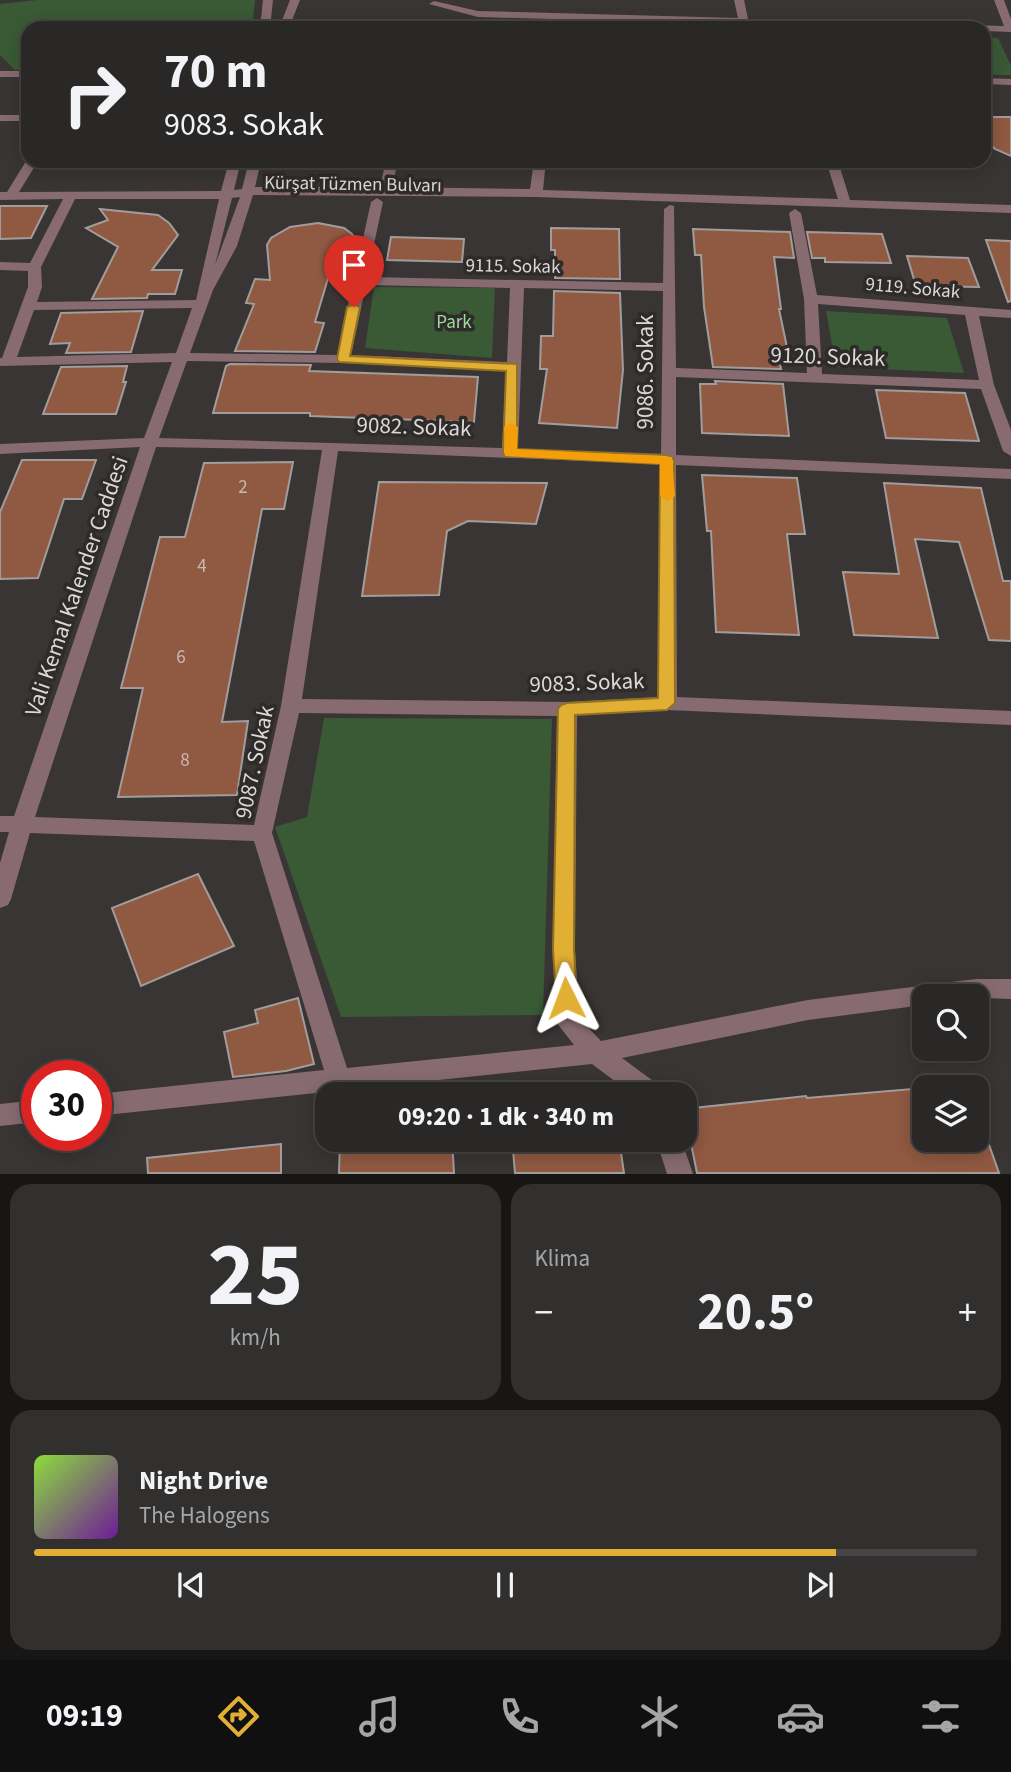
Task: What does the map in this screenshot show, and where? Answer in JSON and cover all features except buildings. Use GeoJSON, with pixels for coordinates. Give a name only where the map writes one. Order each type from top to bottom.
{"type":"FeatureCollection","features":[{"type":"Feature","properties":{"kind":"street"},"geometry":{"type":"LineString","coordinates":[[266,21],[268,0]]}},
{"type":"Feature","properties":{"kind":"street"},"geometry":{"type":"LineString","coordinates":[[287,21],[295,0]]}},
{"type":"Feature","properties":{"kind":"street"},"geometry":{"type":"LineString","coordinates":[[739,0],[743,20]]}},
{"type":"Feature","properties":{"kind":"street"},"geometry":{"type":"LineString","coordinates":[[991,28],[1011,29],[999,0]]}},
{"type":"Feature","properties":{"kind":"street"},"geometry":{"type":"LineString","coordinates":[[434,4],[494,14],[773,21]]}},
{"type":"Feature","properties":{"kind":"street"},"geometry":{"type":"LineString","coordinates":[[481,21],[494,14]]}},
{"type":"Feature","properties":{"kind":"street"},"geometry":{"type":"LineString","coordinates":[[560,21],[561,15]]}},
{"type":"Feature","properties":{"kind":"street"},"geometry":{"type":"LineString","coordinates":[[0,75],[21,74]]}},
{"type":"Feature","properties":{"kind":"street"},"geometry":{"type":"LineString","coordinates":[[991,81],[1011,82]]}},
{"type":"Feature","properties":{"kind":"street"},"geometry":{"type":"LineString","coordinates":[[0,118],[21,118]]}},
{"type":"Feature","properties":{"kind":"street"},"geometry":{"type":"LineString","coordinates":[[5,196],[27,168]]}},
{"type":"Feature","properties":{"kind":"street","name":"Vali Kemal Kalender Caddesi"},"geometry":{"type":"LineString","coordinates":[[0,899],[22,824],[150,442],[204,297],[207,270],[233,168]]}},
{"type":"Feature","properties":{"kind":"street","name":"Vali Kemal Kalender Caddesi"},"geometry":{"type":"LineString","coordinates":[[204,297],[221,271],[253,168]]}},
{"type":"Feature","properties":{"kind":"street"},"geometry":{"type":"LineString","coordinates":[[343,359],[359,281],[390,168]]}},
{"type":"Feature","properties":{"kind":"street"},"geometry":{"type":"LineString","coordinates":[[536,193],[539,168]]}},
{"type":"Feature","properties":{"kind":"street"},"geometry":{"type":"LineString","coordinates":[[834,168],[845,203]]}},
{"type":"Feature","properties":{"kind":"street","name":"Kürşat Tüzmen Bulvarı"},"geometry":{"type":"LineString","coordinates":[[381,197],[536,193],[1011,209]]}},
{"type":"Feature","properties":{"kind":"street","name":"Kürşat Tüzmen Bulvarı"},"geometry":{"type":"LineString","coordinates":[[5,196],[381,197],[1011,219]]}},
{"type":"Feature","properties":{"kind":"street"},"geometry":{"type":"LineString","coordinates":[[71,196],[34,267],[35,287],[4,362],[183,357],[343,359],[513,367]]}},
{"type":"Feature","properties":{"kind":"street","name":"9086. Sokak"},"geometry":{"type":"LineString","coordinates":[[667,703],[670,209]]}},
{"type":"Feature","properties":{"kind":"street"},"geometry":{"type":"LineString","coordinates":[[795,213],[811,299],[815,378]]}},
{"type":"Feature","properties":{"kind":"street"},"geometry":{"type":"LineString","coordinates":[[0,266],[34,267]]}},
{"type":"Feature","properties":{"kind":"street","name":"9115. Sokak"},"geometry":{"type":"LineString","coordinates":[[359,281],[668,287]]}},
{"type":"Feature","properties":{"kind":"street"},"geometry":{"type":"LineString","coordinates":[[510,453],[517,284]]}},
{"type":"Feature","properties":{"kind":"street"},"geometry":{"type":"LineString","coordinates":[[29,306],[204,297]]}},
{"type":"Feature","properties":{"kind":"street","name":"9119. Sokak"},"geometry":{"type":"LineString","coordinates":[[811,299],[1011,314]]}},
{"type":"Feature","properties":{"kind":"street"},"geometry":{"type":"LineString","coordinates":[[971,311],[987,385],[1011,451]]}},
{"type":"Feature","properties":{"kind":"street","name":"9120. Sokak"},"geometry":{"type":"LineString","coordinates":[[668,372],[987,385]]}},
{"type":"Feature","properties":{"kind":"street","name":"9082. Sokak"},"geometry":{"type":"LineString","coordinates":[[0,449],[150,442],[331,446],[1011,474]]}},
{"type":"Feature","properties":{"kind":"street","name":"9087. Sokak"},"geometry":{"type":"LineString","coordinates":[[331,446],[291,706],[262,833],[339,1080]]}},
{"type":"Feature","properties":{"kind":"street","name":"9083. Sokak"},"geometry":{"type":"LineString","coordinates":[[291,706],[567,709],[667,703],[1011,718]]}},
{"type":"Feature","properties":{"kind":"street"},"geometry":{"type":"LineString","coordinates":[[567,709],[564,950],[568,1022],[596,1054],[634,1082]]}},
{"type":"Feature","properties":{"kind":"street"},"geometry":{"type":"LineString","coordinates":[[0,824],[262,833]]}},
{"type":"Feature","properties":{"kind":"street"},"geometry":{"type":"LineString","coordinates":[[112,1103],[596,1054],[808,1010],[976,989],[1011,989]]}},
{"type":"Feature","properties":{"kind":"street"},"geometry":{"type":"LineString","coordinates":[[0,1115],[21,1113]]}},
{"type":"Feature","properties":{"kind":"street"},"geometry":{"type":"LineString","coordinates":[[672,1152],[680,1174]]}},
{"type":"Feature","properties":{"kind":"green space"},"geometry":{"type":"Polygon","coordinates":[[[37,0],[255,0],[253,21],[21,21],[21,70],[15,70],[0,55],[0,4],[37,0]]]}},
{"type":"Feature","properties":{"kind":"green space"},"geometry":{"type":"Polygon","coordinates":[[[991,38],[998,38],[1011,66],[1011,75],[991,75],[991,38]]]}},
{"type":"Feature","properties":{"kind":"green space","name":"Park"},"geometry":{"type":"Polygon","coordinates":[[[374,287],[495,288],[492,358],[365,348],[374,287]]]}},
{"type":"Feature","properties":{"kind":"green space"},"geometry":{"type":"Polygon","coordinates":[[[826,311],[947,318],[964,373],[836,367],[826,311]]]}},
{"type":"Feature","properties":{"kind":"green space"},"geometry":{"type":"Polygon","coordinates":[[[324,718],[552,719],[543,1015],[341,1017],[275,827],[307,817],[324,718]]]}},
{"type":"Feature","properties":{"kind":"slow traffic"},"geometry":{"type":"LineString","coordinates":[[511,427],[510,453],[667,460],[667,496]]}},
{"type":"Feature","properties":{"kind":"route"},"geometry":{"type":"LineString","coordinates":[[354,307],[343,359],[513,367],[510,453],[667,460],[667,703],[567,709],[564,950],[566,998]]}}]}
